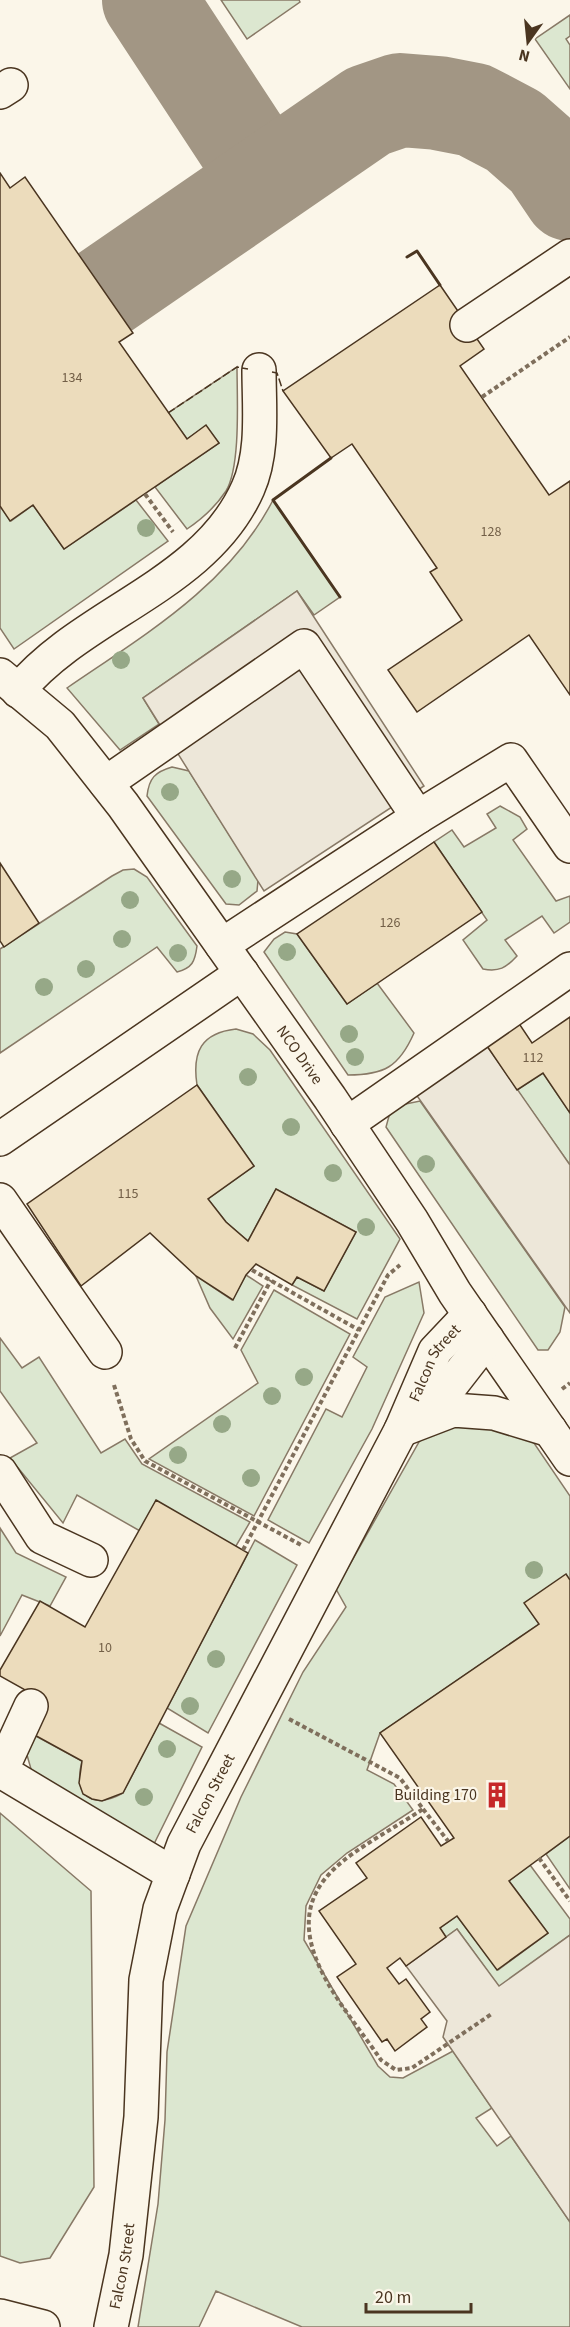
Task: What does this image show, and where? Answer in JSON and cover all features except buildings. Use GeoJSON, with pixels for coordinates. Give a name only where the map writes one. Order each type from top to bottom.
{"type":"FeatureCollection","features":[{"type":"Feature","properties":{"kind":"lane"},"geometry":{"type":"LineString","coordinates":[[467,325],[570,256]]}},
{"type":"Feature","properties":{"kind":"lane"},"geometry":{"type":"LineString","coordinates":[[9,683],[32,675],[62,650],[192,558],[229,521],[249,487],[259,440],[259,370]]}},
{"type":"Feature","properties":{"kind":"lane"},"geometry":{"type":"LineString","coordinates":[[106,783],[304,645],[418,817]]}},
{"type":"Feature","properties":{"kind":"lane","name":"NCO Drive"},"geometry":{"type":"LineString","coordinates":[[9,683],[60,725],[106,783],[347,1124],[479,1327],[570,1459]]}},
{"type":"Feature","properties":{"kind":"lane"},"geometry":{"type":"LineString","coordinates":[[222,945],[418,817],[511,760],[570,846]]}},
{"type":"Feature","properties":{"kind":"lane"},"geometry":{"type":"LineString","coordinates":[[347,1124],[570,969]]}},
{"type":"Feature","properties":{"kind":"lane"},"geometry":{"type":"LineString","coordinates":[[0,1139],[242,974]]}},
{"type":"Feature","properties":{"kind":"lane"},"geometry":{"type":"LineString","coordinates":[[0,1200],[105,1352]]}},
{"type":"Feature","properties":{"kind":"lane","name":"Falcon Street"},"geometry":{"type":"LineString","coordinates":[[111,2327],[126,2255],[141,2118],[146,1980],[160,1909],[184,1844],[258,1702],[332,1562],[412,1426],[435,1351],[479,1327]]}},
{"type":"Feature","properties":{"kind":"lane"},"geometry":{"type":"LineString","coordinates":[[412,1426],[453,1410],[494,1413],[550,1430]]}},
{"type":"Feature","properties":{"kind":"lane"},"geometry":{"type":"LineString","coordinates":[[0,1472],[42,1537],[91,1560]]}},
{"type":"Feature","properties":{"kind":"lane"},"geometry":{"type":"LineString","coordinates":[[31,1706],[1,1771],[173,1874]]}},
{"type":"Feature","properties":{"kind":"lane"},"geometry":{"type":"LineString","coordinates":[[0,2316],[43,2327]]}},
{"type":"Feature","properties":{"kind":"path"},"geometry":{"type":"LineString","coordinates":[[482,397],[570,337]]}},
{"type":"Feature","properties":{"kind":"path"},"geometry":{"type":"LineString","coordinates":[[145,494],[192,558]]}},
{"type":"Feature","properties":{"kind":"path"},"geometry":{"type":"LineString","coordinates":[[243,1550],[388,1275],[425,1244]]}},
{"type":"Feature","properties":{"kind":"path"},"geometry":{"type":"LineString","coordinates":[[252,1270],[359,1330]]}},
{"type":"Feature","properties":{"kind":"path"},"geometry":{"type":"LineString","coordinates":[[236,1348],[271,1280]]}},
{"type":"Feature","properties":{"kind":"path"},"geometry":{"type":"LineString","coordinates":[[105,1352],[131,1439],[144,1461],[332,1562]]}},
{"type":"Feature","properties":{"kind":"path"},"geometry":{"type":"LineString","coordinates":[[258,1702],[400,1778],[448,1841]]}},
{"type":"Feature","properties":{"kind":"path"},"geometry":{"type":"LineString","coordinates":[[423,1809],[336,1867],[319,1886],[310,1909],[308,1940],[316,1963],[381,2060],[396,2070],[412,2068],[493,2013]]}},
{"type":"Feature","properties":{"kind":"path"},"geometry":{"type":"LineString","coordinates":[[539,1858],[570,1901]]}},
{"type":"Feature","properties":{"kind":"green space"},"geometry":{"type":"Polygon","coordinates":[[[221,0],[299,0],[300,2],[247,39],[221,0]]]}},
{"type":"Feature","properties":{"kind":"green space"},"geometry":{"type":"Polygon","coordinates":[[[570,15],[570,36],[566,39],[570,45],[570,89],[535,39],[570,15]]]}},
{"type":"Feature","properties":{"kind":"green space"},"geometry":{"type":"Polygon","coordinates":[[[237,367],[237,431],[231,480],[218,502],[187,529],[155,487],[219,443],[206,426],[187,439],[168,413],[237,367]]]}},
{"type":"Feature","properties":{"kind":"green space"},"geometry":{"type":"Polygon","coordinates":[[[136,500],[168,541],[14,649],[0,628],[0,506],[11,521],[33,505],[64,549],[136,500]]]}},
{"type":"Feature","properties":{"kind":"green space"},"geometry":{"type":"Polygon","coordinates":[[[273,500],[340,597],[314,615],[297,591],[143,698],[159,724],[120,750],[67,688],[154,628],[209,583],[255,531],[273,500]]]}},
{"type":"Feature","properties":{"kind":"green space"},"geometry":{"type":"Polygon","coordinates":[[[172,767],[189,771],[258,880],[257,891],[239,905],[226,904],[147,796],[151,780],[161,771],[172,767]]]}},
{"type":"Feature","properties":{"kind":"green space"},"geometry":{"type":"Polygon","coordinates":[[[500,806],[520,817],[527,829],[513,840],[556,901],[570,896],[570,922],[554,933],[542,916],[505,940],[517,956],[502,968],[489,970],[483,969],[463,940],[487,920],[434,842],[452,830],[464,847],[496,828],[487,814],[500,806]]]}},
{"type":"Feature","properties":{"kind":"green space"},"geometry":{"type":"Polygon","coordinates":[[[134,869],[147,877],[197,946],[192,963],[186,969],[177,972],[157,947],[0,1053],[0,949],[112,876],[123,870],[134,869]]]}},
{"type":"Feature","properties":{"kind":"green space"},"geometry":{"type":"Polygon","coordinates":[[[285,932],[297,934],[347,1004],[377,983],[414,1033],[402,1054],[389,1067],[361,1075],[348,1075],[264,952],[274,939],[285,932]]]}},
{"type":"Feature","properties":{"kind":"green space"},"geometry":{"type":"Polygon","coordinates":[[[236,1029],[253,1034],[270,1050],[400,1239],[357,1319],[292,1285],[297,1277],[324,1291],[356,1232],[276,1189],[248,1241],[226,1222],[208,1199],[254,1166],[197,1085],[196,1063],[202,1046],[214,1035],[236,1029]]]}},
{"type":"Feature","properties":{"kind":"green space"},"geometry":{"type":"Polygon","coordinates":[[[543,1073],[570,1113],[570,1165],[517,1090],[543,1073]]]}},
{"type":"Feature","properties":{"kind":"green space"},"geometry":{"type":"Polygon","coordinates":[[[420,1101],[565,1307],[560,1332],[548,1350],[538,1350],[386,1127],[389,1116],[396,1106],[420,1101]]]}},
{"type":"Feature","properties":{"kind":"green space"},"geometry":{"type":"Polygon","coordinates":[[[246,1275],[263,1286],[233,1339],[210,1308],[196,1276],[232,1300],[246,1275]]]}},
{"type":"Feature","properties":{"kind":"green space"},"geometry":{"type":"Polygon","coordinates":[[[419,1282],[424,1313],[372,1429],[309,1543],[268,1520],[326,1409],[342,1417],[367,1367],[353,1357],[385,1297],[419,1282]]]}},
{"type":"Feature","properties":{"kind":"green space"},"geometry":{"type":"Polygon","coordinates":[[[274,1290],[350,1334],[254,1516],[149,1459],[258,1383],[241,1350],[274,1290]]]}},
{"type":"Feature","properties":{"kind":"green space"},"geometry":{"type":"Polygon","coordinates":[[[0,1338],[22,1368],[39,1357],[101,1453],[125,1439],[142,1464],[250,1522],[236,1546],[140,1531],[77,1495],[63,1523],[10,1458],[37,1443],[0,1391],[0,1338]]]}},
{"type":"Feature","properties":{"kind":"green space"},"geometry":{"type":"Polygon","coordinates":[[[439,1424],[503,1425],[534,1443],[570,1496],[570,1580],[566,1575],[525,1603],[539,1624],[380,1733],[367,1770],[394,1784],[413,1810],[347,1853],[321,1875],[306,1906],[304,1940],[378,2066],[390,2077],[403,2078],[453,2051],[492,2108],[476,2118],[497,2146],[511,2136],[570,2222],[570,2327],[302,2327],[216,2291],[199,2327],[138,2327],[158,2204],[165,2120],[167,2052],[186,1926],[241,1797],[303,1672],[346,1607],[336,1589],[419,1442],[439,1424]]]}},
{"type":"Feature","properties":{"kind":"green space"},"geometry":{"type":"Polygon","coordinates":[[[0,1528],[16,1553],[66,1577],[50,1606],[22,1595],[0,1636],[0,1528]]]}},
{"type":"Feature","properties":{"kind":"green space"},"geometry":{"type":"Polygon","coordinates":[[[255,1540],[297,1565],[208,1733],[167,1708],[255,1540]]]}},
{"type":"Feature","properties":{"kind":"green space"},"geometry":{"type":"Polygon","coordinates":[[[159,1723],[202,1747],[151,1850],[33,1776],[27,1755],[34,1735],[82,1761],[80,1783],[88,1796],[94,1800],[112,1798],[123,1793],[159,1723]]]}},
{"type":"Feature","properties":{"kind":"green space"},"geometry":{"type":"Polygon","coordinates":[[[0,1813],[91,1891],[94,2187],[50,2258],[20,2263],[0,2256],[0,1813]]]}},
{"type":"Feature","properties":{"kind":"green space"},"geometry":{"type":"Polygon","coordinates":[[[570,1836],[570,1889],[546,1854],[570,1836]]]}},
{"type":"Feature","properties":{"kind":"green space"},"geometry":{"type":"Polygon","coordinates":[[[530,1865],[570,1919],[570,1935],[499,1987],[457,1929],[446,1937],[440,1928],[457,1916],[498,1970],[548,1933],[509,1881],[530,1865]]]}},
{"type":"Feature","properties":{"kind":"shaded area"},"geometry":{"type":"Polygon","coordinates":[[[297,591],[424,786],[264,891],[143,698],[297,591]]]}},
{"type":"Feature","properties":{"kind":"shaded area"},"geometry":{"type":"Polygon","coordinates":[[[485,1043],[570,1165],[570,1313],[415,1093],[485,1043]]]}},
{"type":"Feature","properties":{"kind":"shaded area"},"geometry":{"type":"Polygon","coordinates":[[[457,1929],[499,1986],[570,1935],[570,2222],[443,2037],[447,2021],[406,1966],[457,1929]]]}},
{"type":"Feature","properties":{"kind":"taxiway"},"geometry":{"type":"LineString","coordinates":[[149,0],[267,180]]}},
{"type":"Feature","properties":{"kind":"taxiway"},"geometry":{"type":"LineString","coordinates":[[105,292],[368,111],[400,100],[438,103],[474,110],[514,131],[547,160],[570,194]]}},
{"type":"Feature","properties":{"kind":"fence"},"geometry":{"type":"LineString","coordinates":[[168,413],[237,367],[248,369]]}},
{"type":"Feature","properties":{"kind":"fence"},"geometry":{"type":"LineString","coordinates":[[272,372],[277,373],[283,391]]}},
{"type":"Feature","properties":{"kind":"wall"},"geometry":{"type":"LineString","coordinates":[[407,257],[417,251],[440,285]]}},
{"type":"Feature","properties":{"kind":"wall"},"geometry":{"type":"LineString","coordinates":[[331,458],[273,500],[340,597]]}},
{"type":"Feature","properties":{"kind":"place","name":"Building 170"},"geometry":{"type":"Point","coordinates":[497,1795]}}]}
